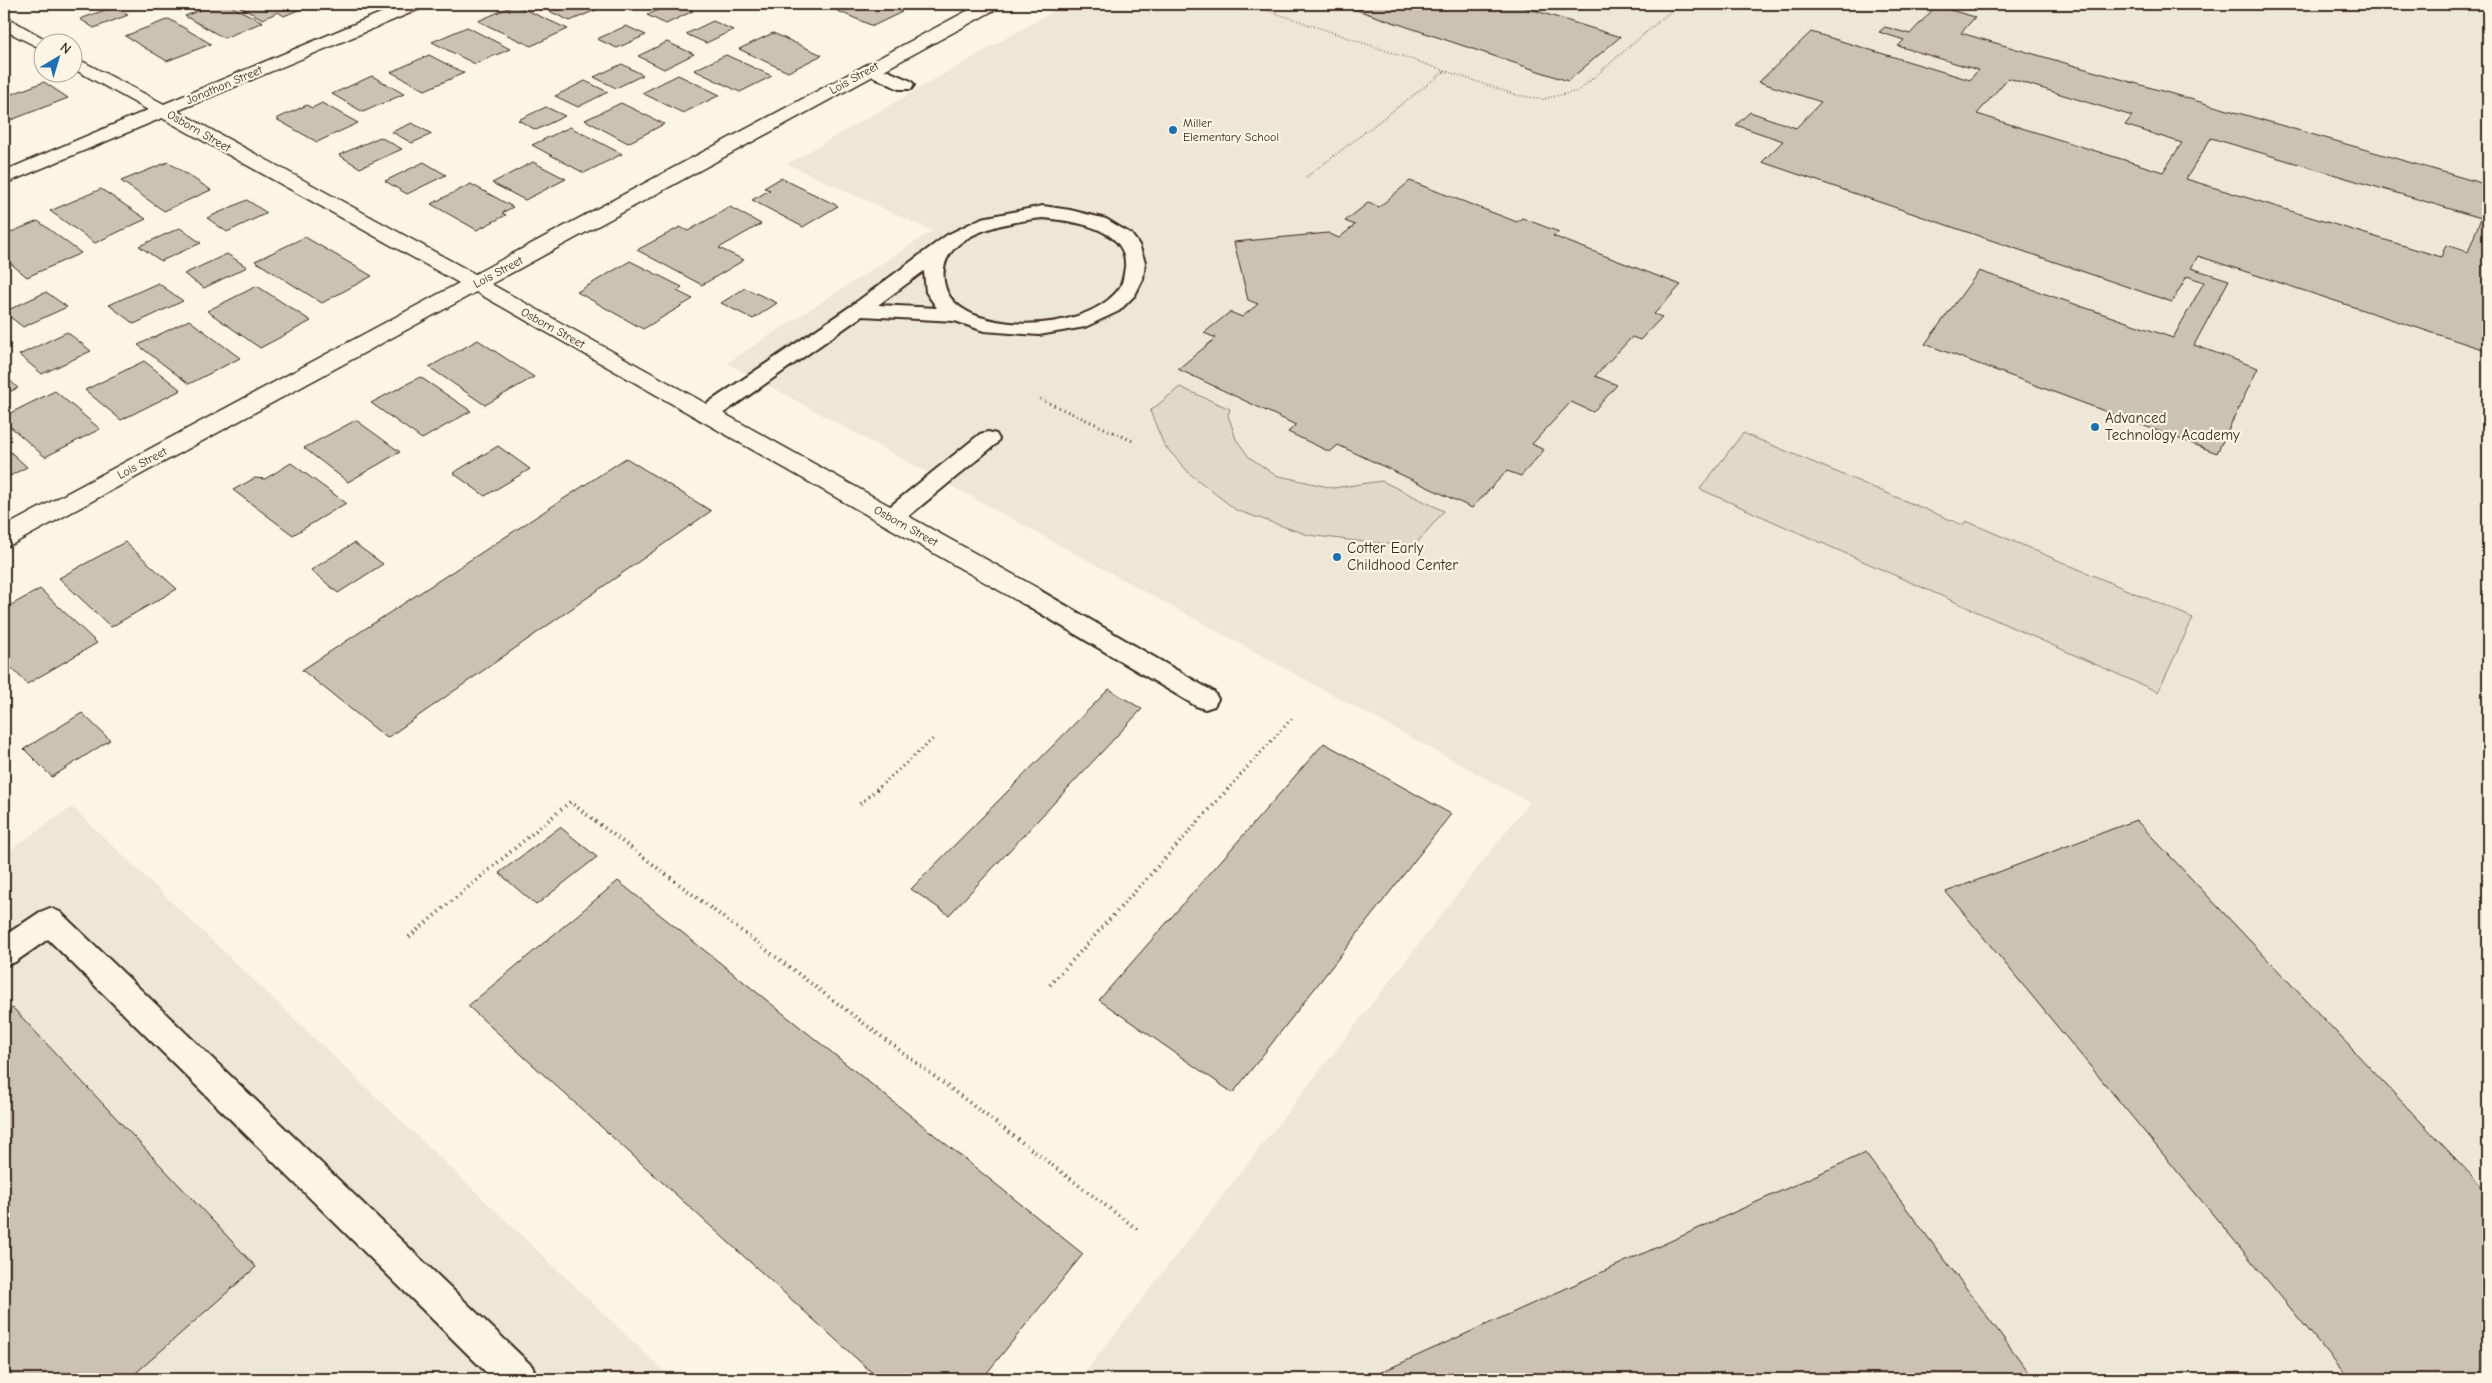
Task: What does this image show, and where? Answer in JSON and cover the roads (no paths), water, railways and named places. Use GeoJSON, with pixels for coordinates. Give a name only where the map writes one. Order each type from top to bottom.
{"type":"FeatureCollection","features":[{"type":"Feature","properties":{"kind":"street","name":"Jonathon Street"},"geometry":{"type":"LineString","coordinates":[[4,178],[416,4]]}},
{"type":"Feature","properties":{"kind":"street","name":"Lois Street"},"geometry":{"type":"LineString","coordinates":[[4,538],[992,4]]}},
{"type":"Feature","properties":{"kind":"street"},"geometry":{"type":"LineString","coordinates":[[4,23],[32,38]]}},
{"type":"Feature","properties":{"kind":"street","name":"Osborn Street"},"geometry":{"type":"LineString","coordinates":[[82,66],[476,283],[1032,597]]}},
{"type":"Feature","properties":{"kind":"lane"},"geometry":{"type":"LineString","coordinates":[[872,69],[905,84]]}},
{"type":"Feature","properties":{"kind":"lane"},"geometry":{"type":"LineString","coordinates":[[707,414],[858,310],[956,237],[981,224],[1011,215],[1043,212],[1074,215],[1102,224],[1122,237],[1134,254],[1135,274],[1125,293],[1105,310],[1076,323],[1042,330],[1006,330],[975,323],[950,310],[935,292],[931,273],[939,254],[956,237]]}},
{"type":"Feature","properties":{"kind":"lane"},"geometry":{"type":"LineString","coordinates":[[858,310],[960,315]]}},
{"type":"Feature","properties":{"kind":"lane"},"geometry":{"type":"LineString","coordinates":[[891,518],[988,439]]}},
{"type":"Feature","properties":{"kind":"lane"},"geometry":{"type":"LineString","coordinates":[[1032,597],[1205,699]]}},
{"type":"Feature","properties":{"kind":"lane"},"geometry":{"type":"LineString","coordinates":[[4,952],[50,921],[519,1379]]}},
{"type":"Feature","properties":{"kind":"place","name":"Miller Elementary School"},"geometry":{"type":"Point","coordinates":[1173,130]}},
{"type":"Feature","properties":{"kind":"place","name":"Advanced Technology Academy"},"geometry":{"type":"Point","coordinates":[2095,427]}},
{"type":"Feature","properties":{"kind":"place","name":"Cotter Early Childhood Center"},"geometry":{"type":"Point","coordinates":[1337,557]}}]}
